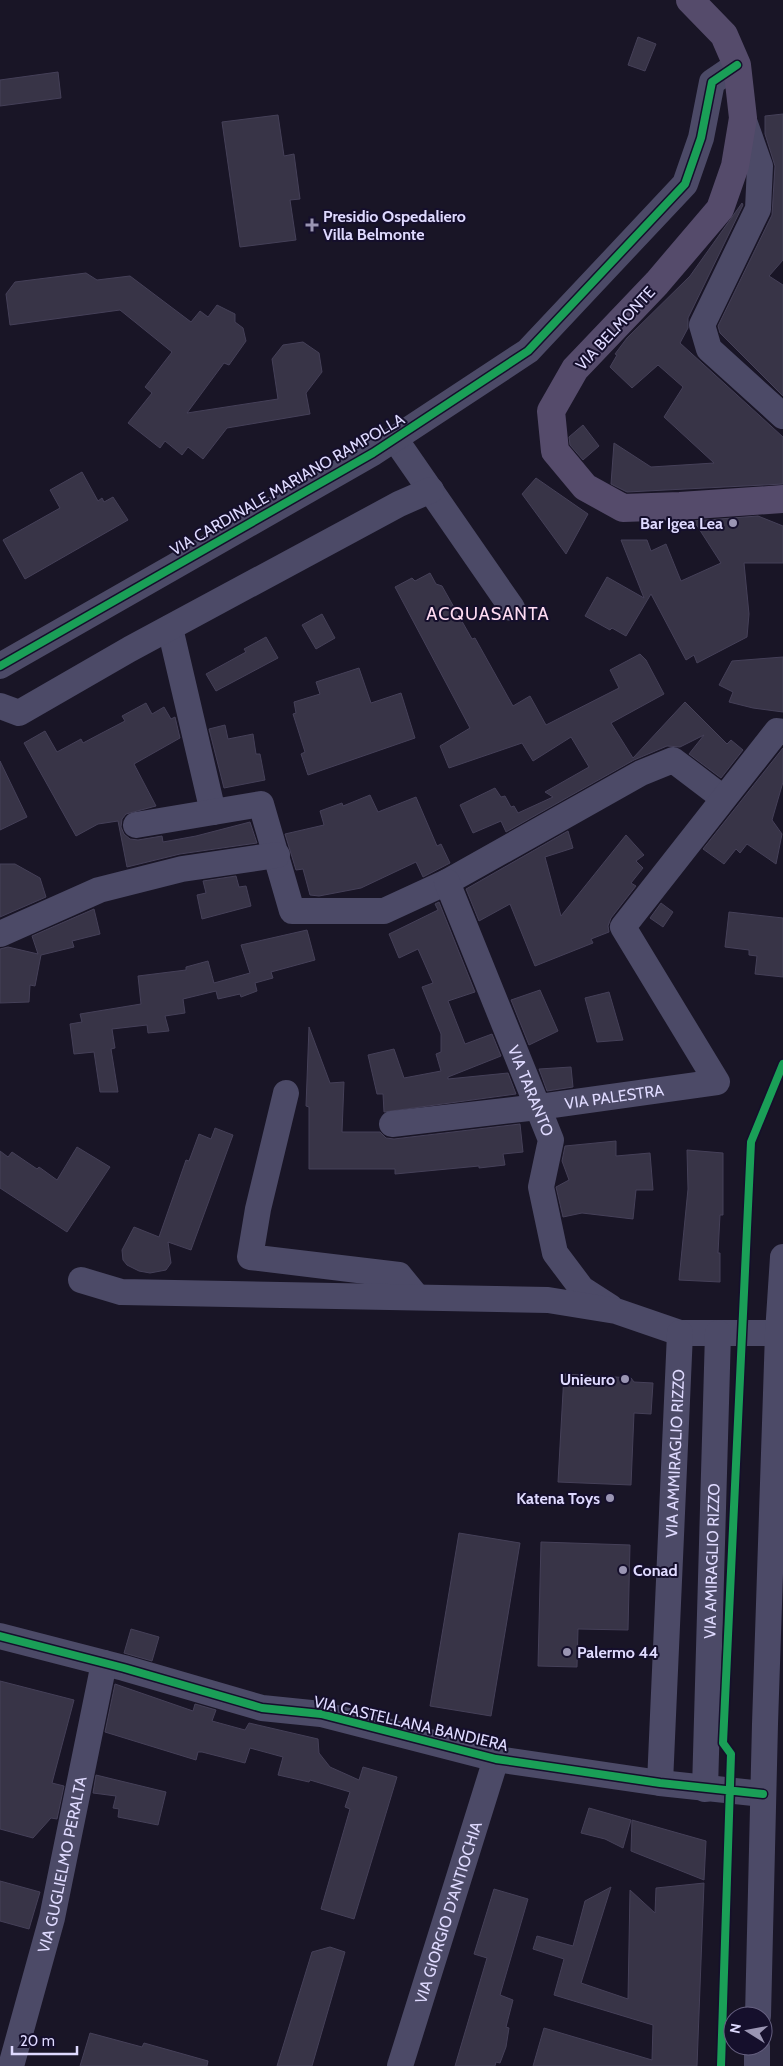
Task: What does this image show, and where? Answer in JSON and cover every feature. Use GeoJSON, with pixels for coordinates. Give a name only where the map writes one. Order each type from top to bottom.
{"type":"FeatureCollection","features":[{"type":"Feature","properties":{"kind":"main road","name":"VIA BELMONTE"},"geometry":{"type":"LineString","coordinates":[[690,0],[724,35],[737,65],[743,118],[735,166],[720,209],[657,283],[575,369],[551,411],[555,452],[585,488],[623,508],[783,499]]}},
{"type":"Feature","properties":{"kind":"street","name":"VIA CARDINALE MARIANO RAMPOLLA"},"geometry":{"type":"LineString","coordinates":[[0,666],[395,439],[528,351],[685,184],[701,138],[712,82],[737,65]]}},
{"type":"Feature","properties":{"kind":"street"},"geometry":{"type":"LineString","coordinates":[[743,118],[760,166],[758,209],[702,325],[710,349],[783,416]]}},
{"type":"Feature","properties":{"kind":"street"},"geometry":{"type":"LineString","coordinates":[[395,439],[512,608]]}},
{"type":"Feature","properties":{"kind":"street"},"geometry":{"type":"LineString","coordinates":[[0,706],[19,714],[170,628],[399,504],[431,490]]}},
{"type":"Feature","properties":{"kind":"street"},"geometry":{"type":"LineString","coordinates":[[170,628],[213,812]]}},
{"type":"Feature","properties":{"kind":"street"},"geometry":{"type":"LineString","coordinates":[[136,825],[261,804],[292,911],[384,911],[447,882],[641,773],[673,760],[723,798],[777,732],[783,732]]}},
{"type":"Feature","properties":{"kind":"street","name":"VIA PALESTRA"},"geometry":{"type":"LineString","coordinates":[[392,1124],[538,1107],[717,1082],[623,926],[723,798]]}},
{"type":"Feature","properties":{"kind":"street"},"geometry":{"type":"LineString","coordinates":[[0,934],[99,890],[182,869],[277,855]]}},
{"type":"Feature","properties":{"kind":"street","name":"VIA TARANTO"},"geometry":{"type":"LineString","coordinates":[[447,882],[551,1140],[541,1187],[555,1253],[582,1288],[616,1311]]}},
{"type":"Feature","properties":{"kind":"street"},"geometry":{"type":"LineString","coordinates":[[286,1093],[258,1209],[250,1256],[399,1275],[417,1297]]}},
{"type":"Feature","properties":{"kind":"street"},"geometry":{"type":"LineString","coordinates":[[759,2006],[772,1908],[764,1794],[774,1752],[778,1507],[778,1333],[783,1257]]}},
{"type":"Feature","properties":{"kind":"street"},"geometry":{"type":"LineString","coordinates":[[81,1280],[121,1292],[548,1300],[616,1311],[680,1333],[778,1333]]}},
{"type":"Feature","properties":{"kind":"street","name":"VIA AMMIRAGLIO RIZZO"},"geometry":{"type":"LineString","coordinates":[[660,1783],[680,1333]]}},
{"type":"Feature","properties":{"kind":"street","name":"VIA AMIRAGLIO RIZZO"},"geometry":{"type":"LineString","coordinates":[[705,1789],[718,1333]]}},
{"type":"Feature","properties":{"kind":"street","name":"VIA CASTELLANA BANDIERA"},"geometry":{"type":"LineString","coordinates":[[0,1636],[104,1663],[262,1708],[322,1714],[496,1759],[705,1789],[764,1794]]}},
{"type":"Feature","properties":{"kind":"street","name":"VIA GUGLIELMO PERALTA"},"geometry":{"type":"LineString","coordinates":[[11,2066],[52,1918],[104,1663]]}},
{"type":"Feature","properties":{"kind":"street","name":"VIA GIORGIO D'ANTIOCHIA"},"geometry":{"type":"LineString","coordinates":[[400,2066],[496,1759]]}},
{"type":"Feature","properties":{"kind":"building"},"geometry":{"type":"Polygon","coordinates":[[[638,37],[656,44],[645,71],[628,65],[638,37]]]}},
{"type":"Feature","properties":{"kind":"building"},"geometry":{"type":"Polygon","coordinates":[[[58,72],[61,98],[0,106],[0,80],[58,72]]]}},
{"type":"Feature","properties":{"kind":"building"},"geometry":{"type":"Polygon","coordinates":[[[783,114],[783,260],[769,276],[783,285],[783,396],[720,333],[718,326],[772,215],[775,166],[765,134],[765,116],[783,114]]]}},
{"type":"Feature","properties":{"kind":"building"},"geometry":{"type":"Polygon","coordinates":[[[278,115],[284,156],[294,154],[300,199],[290,200],[296,240],[240,247],[222,122],[278,115]]]}},
{"type":"Feature","properties":{"kind":"building"},"geometry":{"type":"Polygon","coordinates":[[[742,203],[743,205],[688,318],[688,328],[680,343],[783,437],[783,484],[627,492],[611,484],[614,443],[651,467],[714,463],[664,417],[683,387],[658,365],[632,388],[610,367],[617,355],[615,354],[627,338],[690,276],[742,203]]]}},
{"type":"Feature","properties":{"kind":"building"},"geometry":{"type":"Polygon","coordinates":[[[86,273],[97,280],[130,276],[191,322],[200,311],[208,317],[217,305],[235,314],[235,322],[243,328],[246,341],[229,365],[224,363],[187,413],[278,399],[272,359],[283,345],[303,342],[319,353],[322,372],[306,393],[310,414],[227,428],[203,459],[188,447],[182,455],[165,441],[160,448],[128,423],[152,393],[145,387],[172,352],[120,310],[10,325],[6,294],[15,282],[86,273]]]}},
{"type":"Feature","properties":{"kind":"building"},"geometry":{"type":"Polygon","coordinates":[[[583,425],[599,446],[583,460],[570,445],[569,437],[583,425]]]}},
{"type":"Feature","properties":{"kind":"building"},"geometry":{"type":"Polygon","coordinates":[[[82,472],[98,501],[102,498],[104,502],[113,497],[128,520],[25,579],[3,540],[60,508],[50,490],[82,472]]]}},
{"type":"Feature","properties":{"kind":"building"},"geometry":{"type":"Polygon","coordinates":[[[536,478],[588,514],[566,554],[522,494],[536,478]]]}},
{"type":"Feature","properties":{"kind":"building"},"geometry":{"type":"Polygon","coordinates":[[[758,516],[783,526],[783,563],[744,563],[749,614],[747,637],[697,663],[694,655],[686,660],[651,594],[626,636],[612,628],[610,630],[585,616],[607,577],[644,598],[621,540],[647,540],[651,551],[666,544],[681,581],[721,563],[694,521],[758,516]]]}},
{"type":"Feature","properties":{"kind":"building"},"geometry":{"type":"Polygon","coordinates":[[[430,573],[436,584],[442,586],[472,639],[475,638],[513,706],[530,696],[546,725],[619,688],[610,670],[640,654],[646,660],[664,694],[611,723],[633,758],[685,702],[727,744],[731,740],[743,750],[721,778],[689,754],[704,735],[680,747],[667,746],[634,760],[506,832],[501,821],[473,833],[460,805],[495,788],[501,797],[505,796],[511,807],[514,806],[518,813],[553,797],[545,792],[589,767],[571,737],[533,761],[522,743],[449,768],[440,746],[470,728],[395,587],[412,578],[415,581],[430,573]]]}},
{"type":"Feature","properties":{"kind":"building"},"geometry":{"type":"Polygon","coordinates":[[[322,614],[335,638],[316,649],[302,625],[322,614]]]}},
{"type":"Feature","properties":{"kind":"building"},"geometry":{"type":"Polygon","coordinates":[[[266,637],[278,658],[216,691],[206,674],[246,652],[244,649],[266,637]]]}},
{"type":"Feature","properties":{"kind":"building"},"geometry":{"type":"Polygon","coordinates":[[[783,657],[783,712],[753,708],[729,702],[733,692],[719,685],[732,661],[783,657]]]}},
{"type":"Feature","properties":{"kind":"building"},"geometry":{"type":"Polygon","coordinates":[[[359,668],[371,703],[401,693],[415,738],[308,775],[301,754],[305,752],[293,714],[296,713],[294,702],[320,694],[316,682],[359,668]]]}},
{"type":"Feature","properties":{"kind":"building"},"geometry":{"type":"Polygon","coordinates":[[[146,703],[152,714],[164,707],[171,719],[175,717],[180,738],[134,764],[156,806],[126,814],[122,819],[121,827],[124,834],[130,839],[138,840],[162,836],[163,842],[196,836],[250,822],[257,843],[180,854],[127,867],[118,821],[98,824],[76,836],[24,743],[45,731],[57,752],[81,739],[83,743],[125,721],[122,716],[146,703]]]}},
{"type":"Feature","properties":{"kind":"building"},"geometry":{"type":"Polygon","coordinates":[[[225,725],[228,739],[253,734],[256,754],[260,754],[265,780],[224,788],[209,729],[225,725]]]}},
{"type":"Feature","properties":{"kind":"building"},"geometry":{"type":"Polygon","coordinates":[[[783,748],[783,782],[772,820],[782,834],[776,864],[747,844],[740,853],[736,849],[724,864],[703,849],[783,748]]]}},
{"type":"Feature","properties":{"kind":"building"},"geometry":{"type":"Polygon","coordinates":[[[0,761],[27,817],[0,830],[0,761]]]}},
{"type":"Feature","properties":{"kind":"building"},"geometry":{"type":"Polygon","coordinates":[[[370,795],[378,812],[416,797],[437,846],[441,844],[450,863],[423,877],[416,862],[361,888],[319,896],[310,895],[303,869],[296,870],[285,834],[324,825],[320,811],[342,803],[343,806],[370,795]]]}},
{"type":"Feature","properties":{"kind":"building"},"geometry":{"type":"Polygon","coordinates":[[[568,831],[573,848],[545,857],[561,916],[626,835],[644,855],[636,861],[643,868],[631,883],[636,886],[611,918],[608,926],[609,932],[591,939],[593,943],[535,966],[510,904],[479,921],[466,889],[568,831]]]}},
{"type":"Feature","properties":{"kind":"building"},"geometry":{"type":"Polygon","coordinates":[[[0,864],[15,864],[40,878],[46,897],[0,917],[0,864]]]}},
{"type":"Feature","properties":{"kind":"building"},"geometry":{"type":"Polygon","coordinates":[[[236,876],[239,887],[246,886],[251,906],[202,919],[197,895],[206,893],[203,881],[236,876]]]}},
{"type":"Feature","properties":{"kind":"building"},"geometry":{"type":"Polygon","coordinates":[[[439,902],[475,992],[448,1001],[465,1044],[492,1034],[501,1056],[448,1077],[448,1079],[508,1073],[516,1094],[384,1112],[383,1094],[377,1094],[368,1055],[394,1049],[404,1078],[441,1071],[436,1054],[441,1052],[441,1034],[422,987],[433,983],[418,949],[399,958],[389,934],[438,910],[435,904],[439,902]]]}},
{"type":"Feature","properties":{"kind":"building"},"geometry":{"type":"Polygon","coordinates":[[[661,903],[673,912],[663,927],[650,918],[661,903]]]}},
{"type":"Feature","properties":{"kind":"building"},"geometry":{"type":"Polygon","coordinates":[[[94,909],[100,934],[72,941],[74,947],[41,955],[35,986],[30,985],[29,1002],[0,1003],[0,949],[8,947],[38,954],[32,936],[94,909]]]}},
{"type":"Feature","properties":{"kind":"building"},"geometry":{"type":"Polygon","coordinates":[[[729,912],[783,918],[783,977],[755,974],[757,956],[749,955],[749,950],[725,947],[729,912]]]}},
{"type":"Feature","properties":{"kind":"building"},"geometry":{"type":"Polygon","coordinates":[[[307,930],[315,960],[271,972],[273,978],[255,983],[257,991],[241,997],[240,994],[218,999],[216,991],[183,999],[185,1013],[165,1016],[169,1031],[148,1033],[147,1025],[112,1029],[115,1048],[111,1049],[118,1092],[100,1092],[94,1052],[74,1054],[70,1024],[82,1022],[80,1014],[141,1004],[138,976],[186,970],[186,967],[208,961],[214,983],[250,973],[241,945],[307,930]]]}},
{"type":"Feature","properties":{"kind":"building"},"geometry":{"type":"Polygon","coordinates":[[[540,990],[558,1031],[529,1045],[511,1000],[540,990]]]}},
{"type":"Feature","properties":{"kind":"building"},"geometry":{"type":"Polygon","coordinates":[[[609,992],[623,1040],[597,1042],[585,998],[609,992]]]}},
{"type":"Feature","properties":{"kind":"building"},"geometry":{"type":"Polygon","coordinates":[[[309,1027],[330,1083],[344,1082],[342,1132],[380,1132],[386,1138],[394,1139],[520,1124],[523,1152],[503,1154],[505,1165],[479,1168],[479,1166],[395,1174],[395,1169],[309,1169],[309,1107],[306,1106],[309,1027]]]}},
{"type":"Feature","properties":{"kind":"building"},"geometry":{"type":"Polygon","coordinates":[[[571,1067],[573,1087],[547,1091],[539,1069],[571,1067]]]}},
{"type":"Feature","properties":{"kind":"building"},"geometry":{"type":"Polygon","coordinates":[[[215,1128],[233,1135],[191,1250],[168,1242],[171,1263],[166,1270],[150,1273],[139,1271],[127,1265],[123,1260],[122,1250],[134,1227],[159,1237],[186,1160],[189,1161],[199,1134],[211,1139],[215,1128]]]}},
{"type":"Feature","properties":{"kind":"building"},"geometry":{"type":"Polygon","coordinates":[[[616,1141],[616,1156],[650,1153],[653,1190],[636,1190],[633,1219],[582,1213],[563,1217],[556,1187],[569,1180],[562,1161],[565,1146],[616,1141]]]}},
{"type":"Feature","properties":{"kind":"building"},"geometry":{"type":"Polygon","coordinates":[[[77,1147],[110,1167],[67,1232],[0,1188],[0,1151],[8,1157],[12,1152],[37,1169],[39,1167],[57,1180],[77,1147]]]}},
{"type":"Feature","properties":{"kind":"building"},"geometry":{"type":"Polygon","coordinates":[[[687,1150],[723,1153],[723,1215],[720,1215],[718,1253],[720,1253],[720,1282],[679,1280],[688,1189],[687,1150]]]}},
{"type":"Feature","properties":{"kind":"building"},"geometry":{"type":"Polygon","coordinates":[[[564,1374],[631,1378],[634,1382],[653,1383],[651,1414],[634,1413],[631,1485],[558,1482],[564,1374]]]}},
{"type":"Feature","properties":{"kind":"building"},"geometry":{"type":"Polygon","coordinates":[[[459,1533],[520,1543],[491,1716],[430,1706],[459,1533]]]}},
{"type":"Feature","properties":{"kind":"building"},"geometry":{"type":"Polygon","coordinates":[[[541,1542],[630,1545],[628,1630],[578,1629],[577,1667],[538,1666],[541,1542]]]}},
{"type":"Feature","properties":{"kind":"building"},"geometry":{"type":"Polygon","coordinates":[[[131,1629],[159,1637],[152,1661],[124,1653],[131,1629]]]}},
{"type":"Feature","properties":{"kind":"building"},"geometry":{"type":"Polygon","coordinates":[[[0,1681],[74,1700],[52,1783],[64,1786],[57,1819],[51,1818],[33,1838],[0,1829],[0,1681]]]}},
{"type":"Feature","properties":{"kind":"building"},"geometry":{"type":"Polygon","coordinates":[[[115,1684],[193,1711],[195,1704],[216,1710],[212,1721],[245,1730],[249,1723],[318,1739],[319,1753],[330,1767],[359,1780],[363,1767],[397,1777],[354,1919],[321,1909],[350,1809],[345,1807],[350,1792],[310,1780],[309,1782],[278,1775],[283,1757],[250,1748],[245,1763],[202,1752],[198,1752],[196,1760],[105,1732],[115,1684]]]}},
{"type":"Feature","properties":{"kind":"building"},"geometry":{"type":"Polygon","coordinates":[[[96,1775],[166,1792],[158,1825],[118,1817],[119,1809],[113,1808],[116,1796],[93,1793],[96,1775]]]}},
{"type":"Feature","properties":{"kind":"building"},"geometry":{"type":"Polygon","coordinates":[[[589,1808],[631,1820],[623,1848],[605,1839],[581,1833],[589,1808]]]}},
{"type":"Feature","properties":{"kind":"building"},"geometry":{"type":"Polygon","coordinates":[[[632,1820],[706,1841],[704,1880],[631,1851],[632,1820]]]}},
{"type":"Feature","properties":{"kind":"building"},"geometry":{"type":"Polygon","coordinates":[[[0,1881],[40,1892],[29,1929],[0,1921],[0,1881]]]}},
{"type":"Feature","properties":{"kind":"building"},"geometry":{"type":"Polygon","coordinates":[[[704,1883],[697,2066],[533,2066],[544,2028],[652,2060],[653,2025],[554,1995],[564,1959],[533,1949],[537,1936],[573,1946],[585,1901],[611,1887],[581,1983],[628,1999],[630,1890],[655,1913],[656,1888],[704,1883]]]}},
{"type":"Feature","properties":{"kind":"building"},"geometry":{"type":"Polygon","coordinates":[[[494,1889],[528,1899],[500,1995],[513,2000],[506,2027],[509,2028],[506,2047],[500,2063],[496,2062],[495,2066],[455,2066],[487,1958],[474,1954],[494,1889]]]}},
{"type":"Feature","properties":{"kind":"building"},"geometry":{"type":"Polygon","coordinates":[[[330,1947],[345,1952],[312,2066],[277,2066],[312,1952],[330,1947]]]}},
{"type":"Feature","properties":{"kind":"building"},"geometry":{"type":"Polygon","coordinates":[[[90,2033],[142,2047],[144,2043],[208,2061],[207,2066],[80,2066],[90,2033]]]}},
{"type":"Feature","properties":{"kind":"cycle path"},"geometry":{"type":"LineString","coordinates":[[0,666],[373,453],[528,351],[685,184],[701,138],[712,82],[737,65]]}},
{"type":"Feature","properties":{"kind":"cycle path"},"geometry":{"type":"LineString","coordinates":[[721,2066],[731,1754],[723,1743],[751,1142],[783,1064]]}},
{"type":"Feature","properties":{"kind":"cycle path"},"geometry":{"type":"LineString","coordinates":[[0,1636],[124,1668],[262,1708],[321,1714],[496,1759],[660,1783],[763,1794]]}},
{"type":"Feature","properties":{"kind":"place","name":"Presidio Ospedaliero Villa Belmonte"},"geometry":{"type":"Point","coordinates":[312,225]}},
{"type":"Feature","properties":{"kind":"place","name":"Bar Igea Lea"},"geometry":{"type":"Point","coordinates":[733,523]}},
{"type":"Feature","properties":{"kind":"place","name":"Unieuro"},"geometry":{"type":"Point","coordinates":[625,1379]}},
{"type":"Feature","properties":{"kind":"place","name":"Katena Toys"},"geometry":{"type":"Point","coordinates":[610,1498]}},
{"type":"Feature","properties":{"kind":"place","name":"Conad"},"geometry":{"type":"Point","coordinates":[623,1570]}},
{"type":"Feature","properties":{"kind":"place","name":"Palermo 44"},"geometry":{"type":"Point","coordinates":[567,1652]}},
{"type":"Feature","properties":{"kind":"district","name":"ACQUASANTA"},"geometry":{"type":"Point","coordinates":[488,614]}}]}
